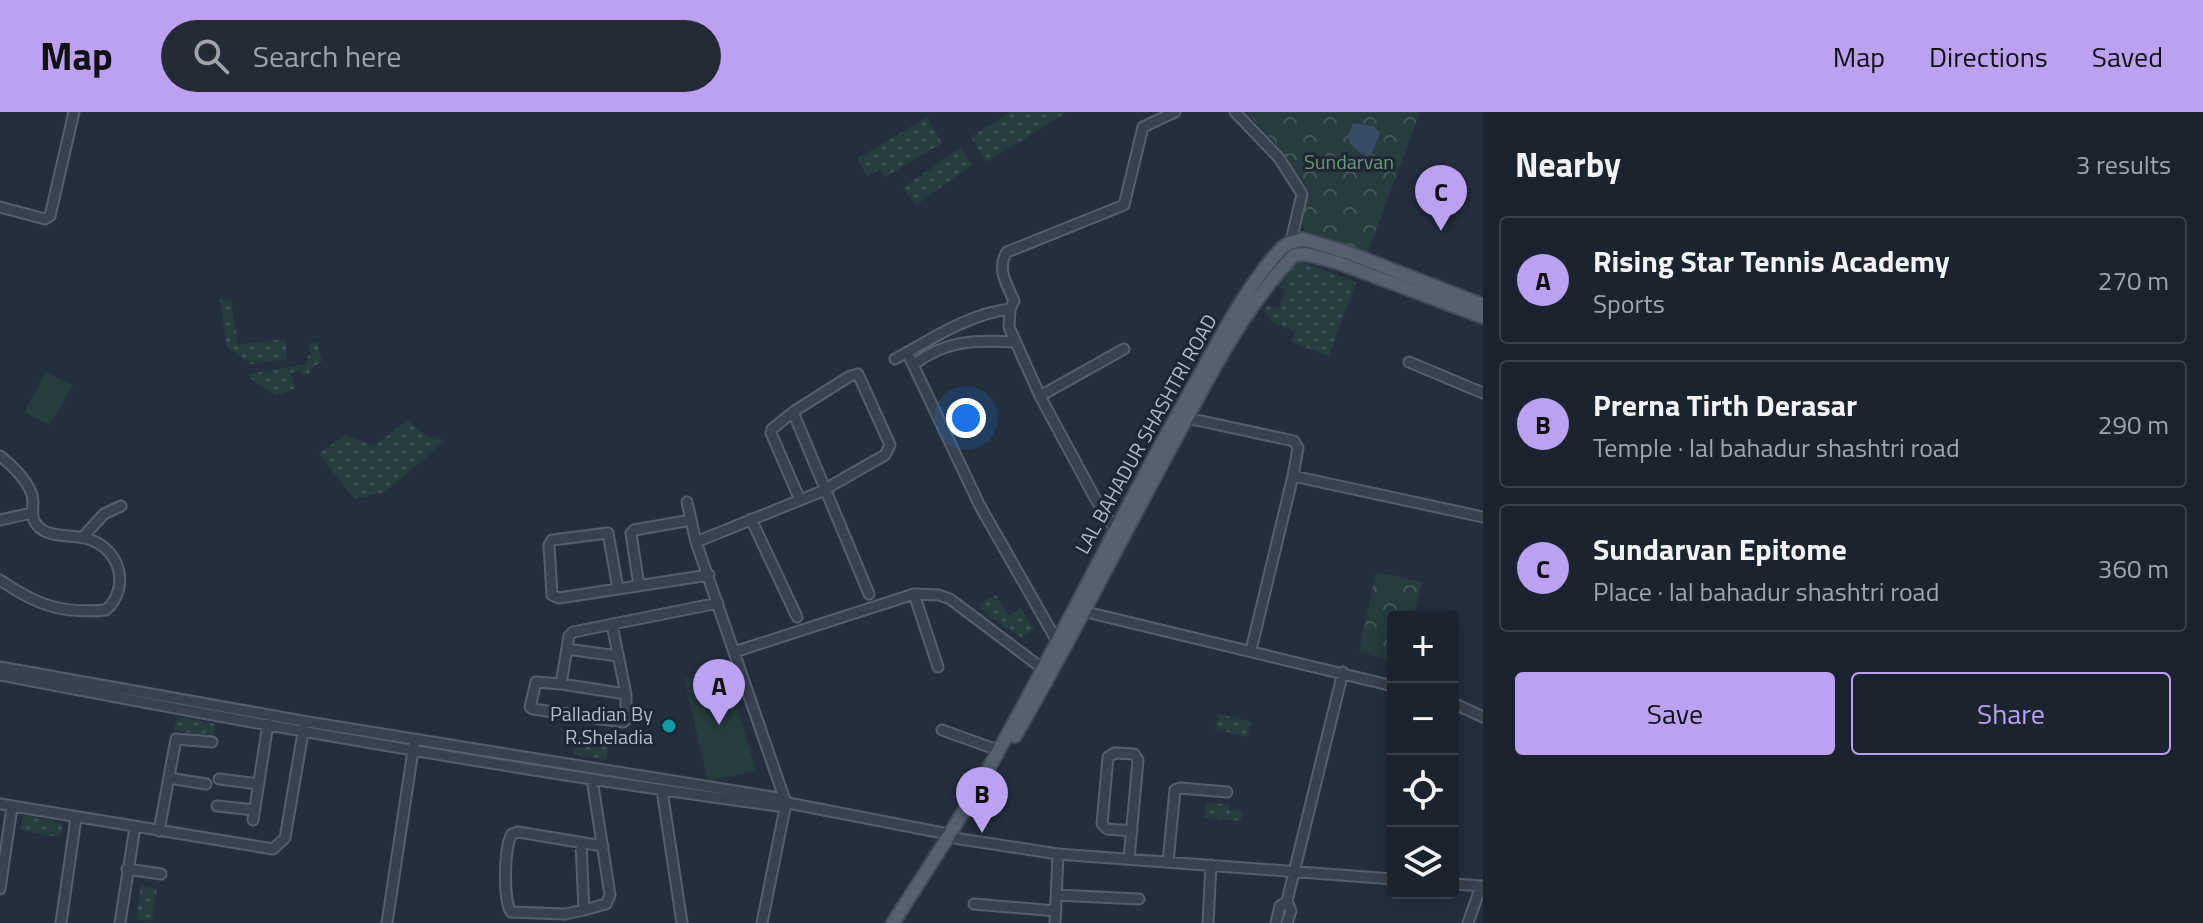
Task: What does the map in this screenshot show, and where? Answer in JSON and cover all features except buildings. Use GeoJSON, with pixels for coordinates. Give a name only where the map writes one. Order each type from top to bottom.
{"type":"FeatureCollection","features":[{"type":"Feature","properties":{"kind":"main road"},"geometry":{"type":"LineString","coordinates":[[902,923],[952,836],[984,790],[1225,349],[1292,249],[1303,239],[1349,253],[1483,305]]}},
{"type":"Feature","properties":{"kind":"main road"},"geometry":{"type":"LineString","coordinates":[[1292,249],[1336,262],[1483,317]]}},
{"type":"Feature","properties":{"kind":"main road","name":"LAL BAHADUR SHASHTRI ROAD"},"geometry":{"type":"LineString","coordinates":[[893,923],[952,836],[1043,669],[1080,611],[1115,529],[1235,313],[1273,257],[1292,249]]}},
{"type":"Feature","properties":{"kind":"street"},"geometry":{"type":"LineString","coordinates":[[0,207],[45,219],[50,216],[74,112]]}},
{"type":"Feature","properties":{"kind":"street"},"geometry":{"type":"LineString","coordinates":[[1115,529],[1073,459],[1014,342],[1009,327],[1010,309],[1014,301],[1002,275],[1002,259],[1007,252],[1124,205],[1143,127],[1175,112]]}},
{"type":"Feature","properties":{"kind":"street"},"geometry":{"type":"LineString","coordinates":[[1235,112],[1279,158],[1302,194],[1292,249]]}},
{"type":"Feature","properties":{"kind":"street"},"geometry":{"type":"LineString","coordinates":[[895,359],[969,319],[989,311],[1010,309]]}},
{"type":"Feature","properties":{"kind":"street"},"geometry":{"type":"LineString","coordinates":[[913,365],[953,343],[1014,342]]}},
{"type":"Feature","properties":{"kind":"street"},"geometry":{"type":"LineString","coordinates":[[1040,396],[1124,349]]}},
{"type":"Feature","properties":{"kind":"street"},"geometry":{"type":"LineString","coordinates":[[907,352],[980,506],[1058,643]]}},
{"type":"Feature","properties":{"kind":"street"},"geometry":{"type":"LineString","coordinates":[[1409,362],[1483,393]]}},
{"type":"Feature","properties":{"kind":"street"},"geometry":{"type":"LineString","coordinates":[[696,542],[800,500],[889,450],[890,445],[860,376],[856,374],[793,412],[772,429],[800,500]]}},
{"type":"Feature","properties":{"kind":"street"},"geometry":{"type":"LineString","coordinates":[[793,412],[869,594]]}},
{"type":"Feature","properties":{"kind":"street"},"geometry":{"type":"LineString","coordinates":[[1187,418],[1294,441],[1298,448],[1251,650]]}},
{"type":"Feature","properties":{"kind":"street"},"geometry":{"type":"LineString","coordinates":[[0,456],[20,476],[32,495],[32,513],[36,524],[44,530],[82,538],[105,548],[120,569],[122,580],[119,594],[106,610],[63,611],[0,580]]}},
{"type":"Feature","properties":{"kind":"street"},"geometry":{"type":"LineString","coordinates":[[1293,476],[1483,517]]}},
{"type":"Feature","properties":{"kind":"street"},"geometry":{"type":"LineString","coordinates":[[687,502],[696,542],[785,803],[762,923]]}},
{"type":"Feature","properties":{"kind":"street"},"geometry":{"type":"LineString","coordinates":[[82,538],[104,514],[121,506]]}},
{"type":"Feature","properties":{"kind":"street"},"geometry":{"type":"LineString","coordinates":[[0,520],[32,513]]}},
{"type":"Feature","properties":{"kind":"street"},"geometry":{"type":"LineString","coordinates":[[751,519],[797,617]]}},
{"type":"Feature","properties":{"kind":"street"},"geometry":{"type":"LineString","coordinates":[[639,586],[631,537],[634,530],[691,520]]}},
{"type":"Feature","properties":{"kind":"street"},"geometry":{"type":"LineString","coordinates":[[618,589],[608,533],[552,540],[549,545],[552,595],[559,598],[639,586],[709,575]]}},
{"type":"Feature","properties":{"kind":"street"},"geometry":{"type":"LineString","coordinates":[[734,652],[914,594],[939,595],[950,599],[1043,669]]}},
{"type":"Feature","properties":{"kind":"street"},"geometry":{"type":"LineString","coordinates":[[914,594],[938,667]]}},
{"type":"Feature","properties":{"kind":"street"},"geometry":{"type":"LineString","coordinates":[[561,684],[569,636],[573,632],[718,603]]}},
{"type":"Feature","properties":{"kind":"street"},"geometry":{"type":"LineString","coordinates":[[1080,611],[1387,684]]}},
{"type":"Feature","properties":{"kind":"street"},"geometry":{"type":"LineString","coordinates":[[612,625],[626,694],[626,720],[530,707],[536,682],[626,694]]}},
{"type":"Feature","properties":{"kind":"street"},"geometry":{"type":"LineString","coordinates":[[567,649],[618,656]]}},
{"type":"Feature","properties":{"kind":"street"},"geometry":{"type":"LineString","coordinates":[[0,667],[304,726],[779,798],[785,803],[1058,854],[1387,879]]}},
{"type":"Feature","properties":{"kind":"street"},"geometry":{"type":"LineString","coordinates":[[1287,923],[1291,911],[1287,901],[1343,672]]}},
{"type":"Feature","properties":{"kind":"street"},"geometry":{"type":"LineString","coordinates":[[0,675],[268,724],[304,726]]}},
{"type":"Feature","properties":{"kind":"street"},"geometry":{"type":"LineString","coordinates":[[1459,706],[1483,717]]}},
{"type":"Feature","properties":{"kind":"street"},"geometry":{"type":"LineString","coordinates":[[217,806],[254,815],[268,724]]}},
{"type":"Feature","properties":{"kind":"street"},"geometry":{"type":"LineString","coordinates":[[0,804],[273,849],[285,838],[304,726]]}},
{"type":"Feature","properties":{"kind":"street"},"geometry":{"type":"LineString","coordinates":[[942,730],[998,750]]}},
{"type":"Feature","properties":{"kind":"street"},"geometry":{"type":"LineString","coordinates":[[159,831],[176,739],[212,742]]}},
{"type":"Feature","properties":{"kind":"street"},"geometry":{"type":"LineString","coordinates":[[414,744],[592,779],[778,806],[785,803]]}},
{"type":"Feature","properties":{"kind":"street"},"geometry":{"type":"LineString","coordinates":[[387,923],[414,744]]}},
{"type":"Feature","properties":{"kind":"street"},"geometry":{"type":"LineString","coordinates":[[1129,859],[1132,831],[1138,760],[1134,754],[1115,753],[1108,757],[1102,824],[1107,829],[1132,831]]}},
{"type":"Feature","properties":{"kind":"street"},"geometry":{"type":"LineString","coordinates":[[169,778],[206,784]]}},
{"type":"Feature","properties":{"kind":"street"},"geometry":{"type":"LineString","coordinates":[[219,779],[259,784]]}},
{"type":"Feature","properties":{"kind":"street"},"geometry":{"type":"LineString","coordinates":[[592,779],[603,846],[609,899],[606,904],[565,914],[511,912],[507,901],[507,849],[512,834],[518,832],[603,846]]}},
{"type":"Feature","properties":{"kind":"street"},"geometry":{"type":"LineString","coordinates":[[662,790],[682,923]]}},
{"type":"Feature","properties":{"kind":"street"},"geometry":{"type":"LineString","coordinates":[[1168,862],[1175,790],[1227,792]]}},
{"type":"Feature","properties":{"kind":"street"},"geometry":{"type":"LineString","coordinates":[[0,889],[12,807]]}},
{"type":"Feature","properties":{"kind":"street"},"geometry":{"type":"LineString","coordinates":[[61,923],[76,818]]}},
{"type":"Feature","properties":{"kind":"street"},"geometry":{"type":"LineString","coordinates":[[120,923],[135,827]]}},
{"type":"Feature","properties":{"kind":"street"},"geometry":{"type":"LineString","coordinates":[[581,843],[584,910]]}},
{"type":"Feature","properties":{"kind":"street"},"geometry":{"type":"LineString","coordinates":[[1055,923],[1058,854]]}},
{"type":"Feature","properties":{"kind":"street"},"geometry":{"type":"LineString","coordinates":[[1208,923],[1211,865]]}},
{"type":"Feature","properties":{"kind":"street"},"geometry":{"type":"LineString","coordinates":[[127,869],[161,874]]}},
{"type":"Feature","properties":{"kind":"street"},"geometry":{"type":"LineString","coordinates":[[1459,884],[1482,886],[1468,923]]}},
{"type":"Feature","properties":{"kind":"street"},"geometry":{"type":"LineString","coordinates":[[1057,895],[1139,899]]}},
{"type":"Feature","properties":{"kind":"street"},"geometry":{"type":"LineString","coordinates":[[1276,923],[1280,906],[1287,901]]}},
{"type":"Feature","properties":{"kind":"street"},"geometry":{"type":"LineString","coordinates":[[974,904],[1056,911]]}},
{"type":"Feature","properties":{"kind":"green space"},"geometry":{"type":"Polygon","coordinates":[[[1010,112],[1067,112],[987,162],[971,137],[1010,112]]]}},
{"type":"Feature","properties":{"kind":"green space","name":"Sundarvan"},"geometry":{"type":"Polygon","coordinates":[[[1247,112],[1420,112],[1367,254],[1305,231],[1299,219],[1309,191],[1284,154],[1247,112]]]}},
{"type":"Feature","properties":{"kind":"green space"},"geometry":{"type":"Polygon","coordinates":[[[927,117],[942,143],[885,177],[880,169],[867,176],[857,159],[927,117]]]}},
{"type":"Feature","properties":{"kind":"green space"},"geometry":{"type":"Polygon","coordinates":[[[960,148],[972,165],[916,205],[903,188],[960,148]]]}},
{"type":"Feature","properties":{"kind":"green space"},"geometry":{"type":"Polygon","coordinates":[[[1296,260],[1356,282],[1329,356],[1291,342],[1295,331],[1273,323],[1263,310],[1268,306],[1279,308],[1286,291],[1279,287],[1296,260]]]}},
{"type":"Feature","properties":{"kind":"green space"},"geometry":{"type":"Polygon","coordinates":[[[231,299],[238,345],[285,339],[287,359],[251,364],[227,347],[220,300],[231,299]]]}},
{"type":"Feature","properties":{"kind":"green space"},"geometry":{"type":"Polygon","coordinates":[[[317,342],[322,361],[309,370],[310,373],[291,373],[295,388],[276,396],[250,378],[249,374],[307,364],[311,355],[308,344],[317,342]]]}},
{"type":"Feature","properties":{"kind":"green space"},"geometry":{"type":"Polygon","coordinates":[[[46,372],[73,385],[50,425],[24,412],[46,372]]]}},
{"type":"Feature","properties":{"kind":"green space"},"geometry":{"type":"Polygon","coordinates":[[[408,420],[426,436],[446,440],[385,492],[355,499],[319,454],[345,435],[374,446],[408,420]]]}},
{"type":"Feature","properties":{"kind":"green space"},"geometry":{"type":"Polygon","coordinates":[[[1376,572],[1422,582],[1415,611],[1387,611],[1387,659],[1359,652],[1376,572]]]}},
{"type":"Feature","properties":{"kind":"green space"},"geometry":{"type":"Polygon","coordinates":[[[996,595],[1008,616],[1021,608],[1034,629],[1021,637],[986,614],[978,605],[996,595]]]}},
{"type":"Feature","properties":{"kind":"green space"},"geometry":{"type":"Polygon","coordinates":[[[728,673],[756,771],[708,781],[684,679],[728,673]]]}},
{"type":"Feature","properties":{"kind":"green space"},"geometry":{"type":"Polygon","coordinates":[[[1219,714],[1251,722],[1247,737],[1215,729],[1219,714]]]}},
{"type":"Feature","properties":{"kind":"green space"},"geometry":{"type":"Polygon","coordinates":[[[177,717],[216,724],[213,737],[174,730],[177,717]]]}},
{"type":"Feature","properties":{"kind":"green space"},"geometry":{"type":"Polygon","coordinates":[[[576,737],[604,742],[603,746],[608,747],[606,760],[573,754],[576,737]]]}},
{"type":"Feature","properties":{"kind":"green space"},"geometry":{"type":"Polygon","coordinates":[[[1206,803],[1229,804],[1229,810],[1242,811],[1241,821],[1204,818],[1206,803]]]}},
{"type":"Feature","properties":{"kind":"green space"},"geometry":{"type":"Polygon","coordinates":[[[23,815],[63,823],[60,837],[20,830],[23,815]]]}},
{"type":"Feature","properties":{"kind":"green space"},"geometry":{"type":"Polygon","coordinates":[[[141,886],[157,889],[152,921],[136,919],[141,886]]]}},
{"type":"Feature","properties":{"kind":"water"},"geometry":{"type":"Polygon","coordinates":[[[1353,123],[1374,126],[1380,133],[1372,153],[1362,154],[1350,144],[1348,135],[1353,123]]]}},
{"type":"Feature","properties":{"kind":"place","name":"Sundarvan Epitome"},"geometry":{"type":"Point","coordinates":[1441,231]}},
{"type":"Feature","properties":{"kind":"place","name":"Rising Star Tennis Academy"},"geometry":{"type":"Point","coordinates":[719,725]}},
{"type":"Feature","properties":{"kind":"place","name":"Palladian By R.Sheladia"},"geometry":{"type":"Point","coordinates":[669,726]}},
{"type":"Feature","properties":{"kind":"place","name":"Prerna Tirth Derasar"},"geometry":{"type":"Point","coordinates":[982,833]}}]}
